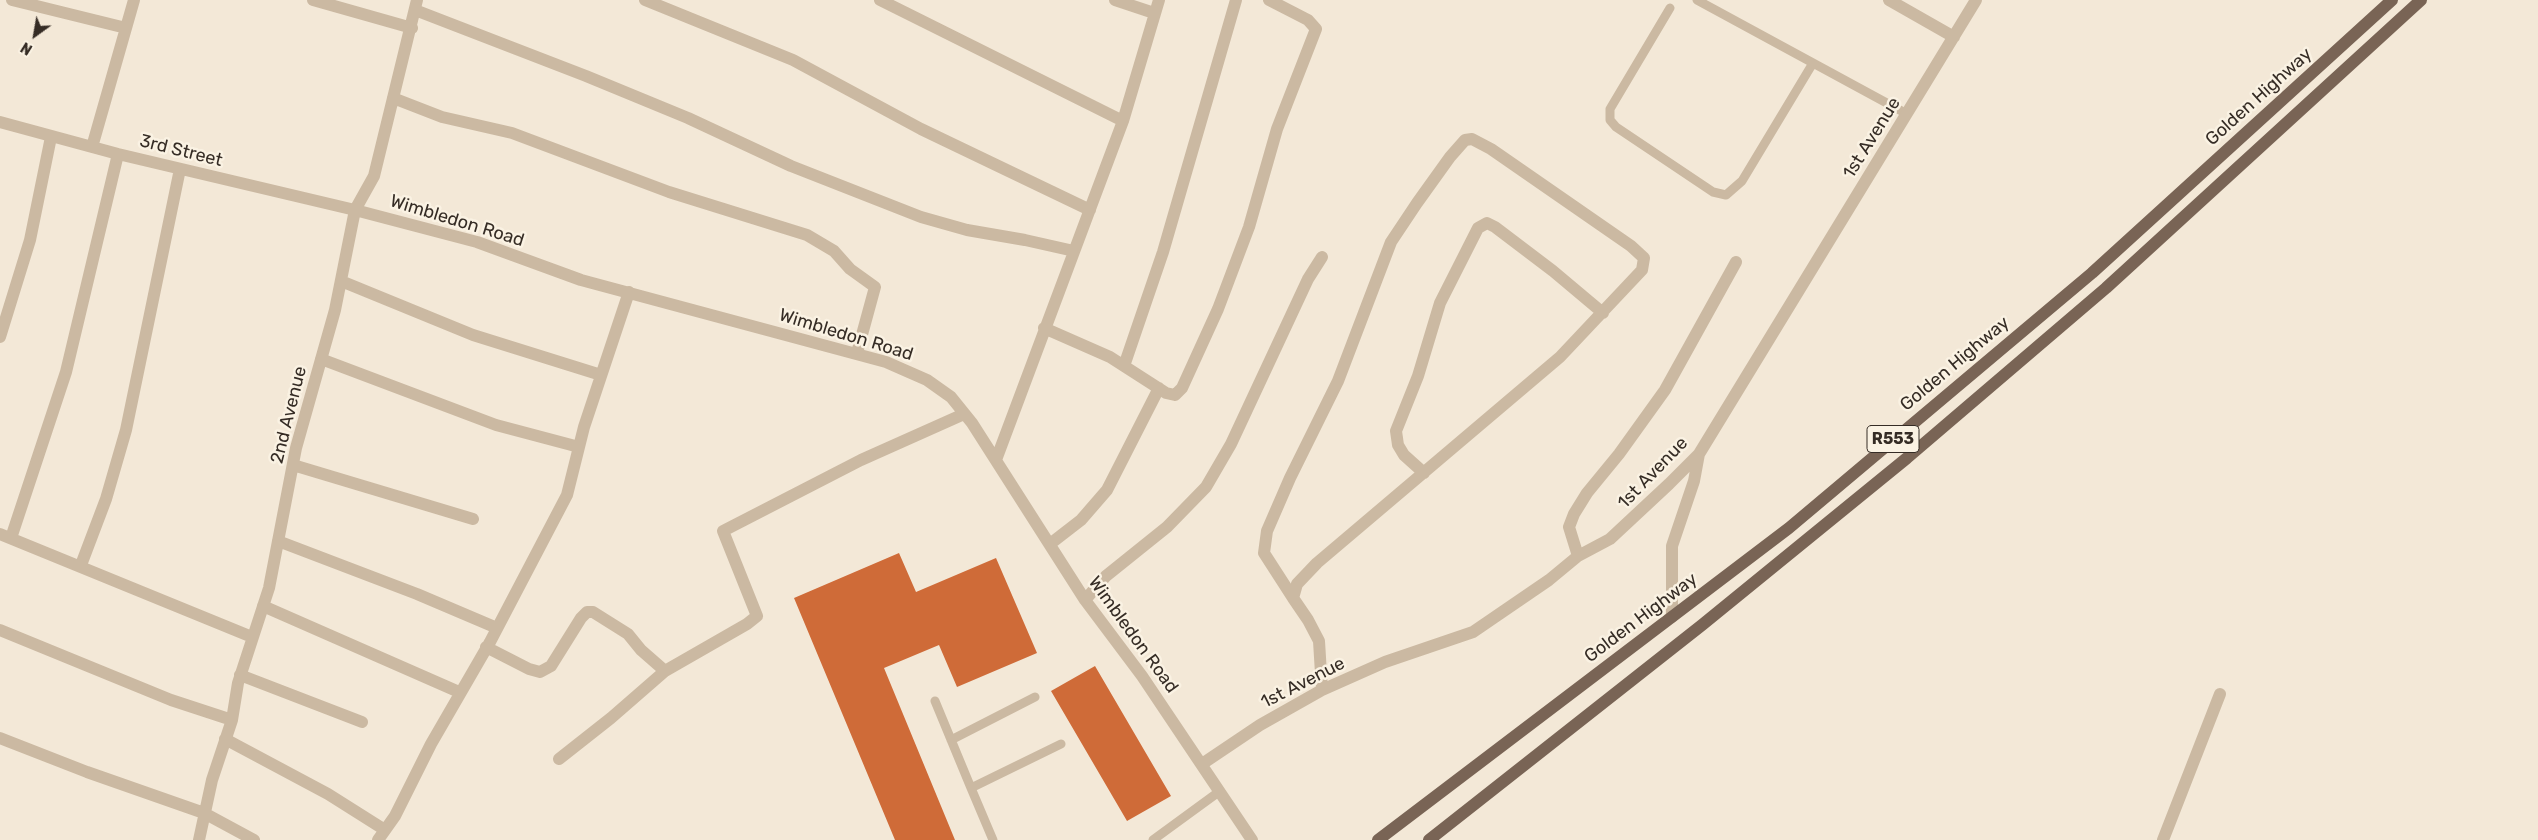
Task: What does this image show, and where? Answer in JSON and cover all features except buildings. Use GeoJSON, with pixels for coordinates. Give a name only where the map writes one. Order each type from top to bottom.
{"type":"FeatureCollection","features":[{"type":"Feature","properties":{"kind":"main road","name":"Golden Highway"},"geometry":{"type":"LineString","coordinates":[[1378,840],[1789,528],[2092,272],[2392,0]]}},
{"type":"Feature","properties":{"kind":"main road","name":"Golden Highway"},"geometry":{"type":"LineString","coordinates":[[1428,840],[1686,638],[1907,458],[2106,288],[2421,0]]}},
{"type":"Feature","properties":{"kind":"street"},"geometry":{"type":"LineString","coordinates":[[12,0],[126,28]]}},
{"type":"Feature","properties":{"kind":"street"},"geometry":{"type":"LineString","coordinates":[[92,147],[134,0]]}},
{"type":"Feature","properties":{"kind":"street"},"geometry":{"type":"LineString","coordinates":[[313,0],[412,28]]}},
{"type":"Feature","properties":{"kind":"street"},"geometry":{"type":"LineString","coordinates":[[645,0],[793,60],[921,129],[1090,210]]}},
{"type":"Feature","properties":{"kind":"street"},"geometry":{"type":"LineString","coordinates":[[880,0],[1122,121]]}},
{"type":"Feature","properties":{"kind":"street"},"geometry":{"type":"LineString","coordinates":[[1115,0],[1154,13]]}},
{"type":"Feature","properties":{"kind":"street"},"geometry":{"type":"LineString","coordinates":[[996,460],[1122,121],[1159,0]]}},
{"type":"Feature","properties":{"kind":"street"},"geometry":{"type":"LineString","coordinates":[[1124,366],[1166,243],[1236,0]]}},
{"type":"Feature","properties":{"kind":"street"},"geometry":{"type":"LineString","coordinates":[[1044,328],[1110,358],[1159,388],[1175,395],[1182,388],[1218,310],[1249,227],[1277,129],[1316,29],[1314,24],[1297,13],[1269,0]]}},
{"type":"Feature","properties":{"kind":"street"},"geometry":{"type":"LineString","coordinates":[[1889,0],[1954,37]]}},
{"type":"Feature","properties":{"kind":"street","name":"1st Avenue"},"geometry":{"type":"LineString","coordinates":[[1202,764],[1260,724],[1322,690],[1394,659],[1472,632],[1549,580],[1578,556],[1610,539],[1698,454],[1976,0]]}},
{"type":"Feature","properties":{"kind":"street"},"geometry":{"type":"LineString","coordinates":[[416,5],[688,118],[791,166],[921,217],[967,230],[1074,251]]}},
{"type":"Feature","properties":{"kind":"street","name":"2nd Avenue"},"geometry":{"type":"LineString","coordinates":[[199,840],[204,813],[232,720],[240,675],[269,588],[293,465],[341,281],[355,210],[374,176],[412,28],[416,5]]}},
{"type":"Feature","properties":{"kind":"street"},"geometry":{"type":"LineString","coordinates":[[393,98],[442,117],[512,133],[669,192],[807,235],[834,251],[850,269],[875,287],[857,353]]}},
{"type":"Feature","properties":{"kind":"street","name":"3rd Street"},"geometry":{"type":"LineString","coordinates":[[0,122],[118,154],[355,210]]}},
{"type":"Feature","properties":{"kind":"street"},"geometry":{"type":"LineString","coordinates":[[0,337],[30,240],[51,137]]}},
{"type":"Feature","properties":{"kind":"street"},"geometry":{"type":"LineString","coordinates":[[1293,598],[1298,584],[1317,563],[1560,357],[1640,274],[1644,258],[1631,246],[1491,149],[1472,139],[1465,140],[1416,203],[1391,242],[1338,382],[1290,478],[1267,531],[1264,553],[1293,598],[1308,620],[1319,641],[1322,690]]}},
{"type":"Feature","properties":{"kind":"street"},"geometry":{"type":"LineString","coordinates":[[118,154],[66,372],[6,536],[252,637]]}},
{"type":"Feature","properties":{"kind":"street"},"geometry":{"type":"LineString","coordinates":[[81,566],[106,499],[126,430],[180,169]]}},
{"type":"Feature","properties":{"kind":"street","name":"Wimbledon Road"},"geometry":{"type":"LineString","coordinates":[[355,210],[477,242],[581,280],[857,353],[893,364],[927,380],[951,397],[964,414],[996,460],[1085,600],[1142,676],[1252,840]]}},
{"type":"Feature","properties":{"kind":"street"},"geometry":{"type":"LineString","coordinates":[[1424,474],[1404,455],[1398,446],[1396,431],[1418,376],[1440,303],[1478,228],[1487,223],[1495,227],[1602,313]]}},
{"type":"Feature","properties":{"kind":"street"},"geometry":{"type":"LineString","coordinates":[[1085,600],[1106,576],[1130,555],[1168,527],[1206,487],[1231,444],[1308,279],[1322,257]]}},
{"type":"Feature","properties":{"kind":"street"},"geometry":{"type":"LineString","coordinates":[[1578,556],[1570,528],[1574,514],[1587,493],[1619,454],[1665,390],[1736,262]]}},
{"type":"Feature","properties":{"kind":"street"},"geometry":{"type":"LineString","coordinates":[[341,281],[473,335],[601,375]]}},
{"type":"Feature","properties":{"kind":"street"},"geometry":{"type":"LineString","coordinates":[[225,739],[328,794],[381,835],[395,816],[431,744],[497,628],[567,495],[579,447],[629,292]]}},
{"type":"Feature","properties":{"kind":"street"},"geometry":{"type":"LineString","coordinates":[[321,359],[496,425],[579,447]]}},
{"type":"Feature","properties":{"kind":"street"},"geometry":{"type":"LineString","coordinates":[[1050,544],[1081,520],[1108,490],[1159,388]]}},
{"type":"Feature","properties":{"kind":"street"},"geometry":{"type":"LineString","coordinates":[[559,759],[611,718],[665,671],[747,624],[757,616],[723,531],[861,460],[964,414]]}},
{"type":"Feature","properties":{"kind":"street"},"geometry":{"type":"LineString","coordinates":[[1672,617],[1672,546],[1694,481],[1698,454]]}},
{"type":"Feature","properties":{"kind":"street"},"geometry":{"type":"LineString","coordinates":[[293,465],[473,519]]}},
{"type":"Feature","properties":{"kind":"street"},"geometry":{"type":"LineString","coordinates":[[278,541],[418,594],[497,628]]}},
{"type":"Feature","properties":{"kind":"street"},"geometry":{"type":"LineString","coordinates":[[263,606],[460,692]]}},
{"type":"Feature","properties":{"kind":"street"},"geometry":{"type":"LineString","coordinates":[[486,648],[540,672],[551,666],[581,618],[587,612],[593,612],[628,634],[641,650],[665,671]]}},
{"type":"Feature","properties":{"kind":"street"},"geometry":{"type":"LineString","coordinates":[[0,630],[171,700],[232,720]]}},
{"type":"Feature","properties":{"kind":"street"},"geometry":{"type":"LineString","coordinates":[[240,675],[362,722]]}},
{"type":"Feature","properties":{"kind":"street"},"geometry":{"type":"LineString","coordinates":[[2163,840],[2220,694]]}},
{"type":"Feature","properties":{"kind":"street"},"geometry":{"type":"LineString","coordinates":[[0,738],[87,772],[204,813],[254,840]]}},
{"type":"Feature","properties":{"kind":"lane"},"geometry":{"type":"LineString","coordinates":[[1697,0],[1907,114]]}},
{"type":"Feature","properties":{"kind":"lane"},"geometry":{"type":"LineString","coordinates":[[1670,8],[1610,109],[1610,120],[1616,127],[1713,192],[1726,195],[1742,182],[1813,63]]}},
{"type":"Feature","properties":{"kind":"lane"},"geometry":{"type":"LineString","coordinates":[[951,740],[1035,697]]}},
{"type":"Feature","properties":{"kind":"lane"},"geometry":{"type":"LineString","coordinates":[[935,701],[993,840]]}},
{"type":"Feature","properties":{"kind":"lane"},"geometry":{"type":"LineString","coordinates":[[971,788],[1061,744]]}},
{"type":"Feature","properties":{"kind":"lane"},"geometry":{"type":"LineString","coordinates":[[1153,840],[1220,791]]}}]}
